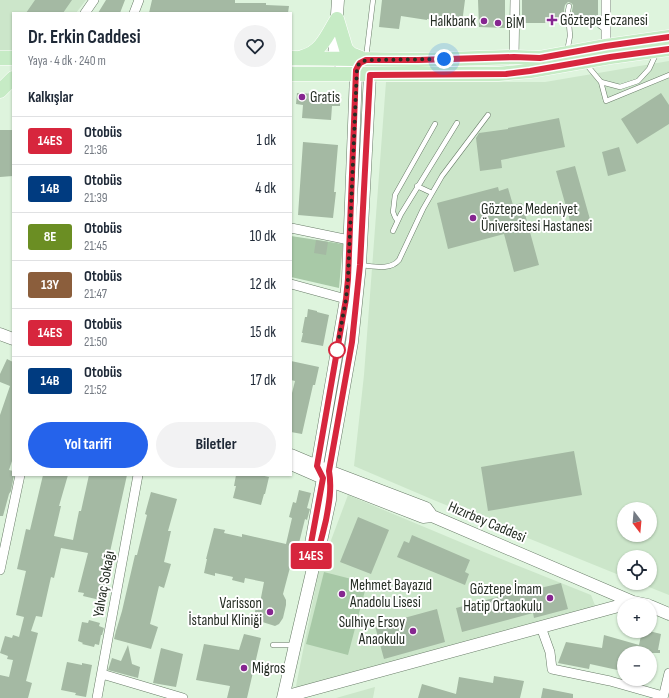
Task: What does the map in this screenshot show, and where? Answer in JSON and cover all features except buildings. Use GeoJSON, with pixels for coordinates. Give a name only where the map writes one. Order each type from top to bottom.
{"type":"FeatureCollection","features":[{"type":"Feature","properties":{"kind":"main road"},"geometry":{"type":"LineString","coordinates":[[295,58],[312,54],[317,50],[337,19]]}},
{"type":"Feature","properties":{"kind":"main road"},"geometry":{"type":"LineString","coordinates":[[337,19],[347,50],[353,55],[369,59]]}},
{"type":"Feature","properties":{"kind":"main road"},"geometry":{"type":"LineString","coordinates":[[295,58],[418,60],[514,57],[540,58],[606,46],[669,37]]}},
{"type":"Feature","properties":{"kind":"main road"},"geometry":{"type":"LineString","coordinates":[[292,74],[498,74],[663,50]]}},
{"type":"Feature","properties":{"kind":"main road"},"geometry":{"type":"LineString","coordinates":[[0,58],[12,58]]}},
{"type":"Feature","properties":{"kind":"main road"},"geometry":{"type":"LineString","coordinates":[[0,75],[12,75]]}},
{"type":"Feature","properties":{"kind":"main road"},"geometry":{"type":"LineString","coordinates":[[0,91],[12,79]]}},
{"type":"Feature","properties":{"kind":"street"},"geometry":{"type":"LineString","coordinates":[[86,12],[94,0]]}},
{"type":"Feature","properties":{"kind":"street"},"geometry":{"type":"LineString","coordinates":[[134,12],[139,0]]}},
{"type":"Feature","properties":{"kind":"street"},"geometry":{"type":"LineString","coordinates":[[338,0],[334,58],[356,74]]}},
{"type":"Feature","properties":{"kind":"street"},"geometry":{"type":"LineString","coordinates":[[514,57],[515,0]]}},
{"type":"Feature","properties":{"kind":"street"},"geometry":{"type":"LineString","coordinates":[[606,0],[606,46]]}},
{"type":"Feature","properties":{"kind":"street"},"geometry":{"type":"LineString","coordinates":[[369,59],[359,64],[356,74],[349,240],[354,265],[352,342],[327,477],[330,500],[295,645],[284,698],[617,611]]}},
{"type":"Feature","properties":{"kind":"street"},"geometry":{"type":"LineString","coordinates":[[317,466],[346,299],[354,265],[362,241],[370,75]]}},
{"type":"Feature","properties":{"kind":"street"},"geometry":{"type":"LineString","coordinates":[[292,228],[349,240],[362,241]]}},
{"type":"Feature","properties":{"kind":"street"},"geometry":{"type":"LineString","coordinates":[[292,284],[346,299]]}},
{"type":"Feature","properties":{"kind":"street"},"geometry":{"type":"LineString","coordinates":[[0,334],[12,339]]}},
{"type":"Feature","properties":{"kind":"street"},"geometry":{"type":"LineString","coordinates":[[292,455],[317,466],[327,477]]}},
{"type":"Feature","properties":{"kind":"street","name":"Hızırbey Caddesi"},"geometry":{"type":"LineString","coordinates":[[292,464],[428,516],[623,598]]}},
{"type":"Feature","properties":{"kind":"street"},"geometry":{"type":"LineString","coordinates":[[0,570],[20,476]]}},
{"type":"Feature","properties":{"kind":"street","name":"Yalvaç Sokağı"},"geometry":{"type":"LineString","coordinates":[[97,698],[138,476]]}},
{"type":"Feature","properties":{"kind":"street","name":"Hızırbey Caddesi"},"geometry":{"type":"LineString","coordinates":[[657,610],[669,614]]}},
{"type":"Feature","properties":{"kind":"street"},"geometry":{"type":"LineString","coordinates":[[542,630],[550,652],[552,670],[610,681],[663,697],[669,673]]}},
{"type":"Feature","properties":{"kind":"street"},"geometry":{"type":"LineString","coordinates":[[311,698],[542,630]]}},
{"type":"Feature","properties":{"kind":"street"},"geometry":{"type":"LineString","coordinates":[[102,674],[183,698]]}},
{"type":"Feature","properties":{"kind":"lane"},"geometry":{"type":"LineString","coordinates":[[369,59],[373,0]]}},
{"type":"Feature","properties":{"kind":"lane"},"geometry":{"type":"LineString","coordinates":[[566,53],[570,36],[569,6]]}},
{"type":"Feature","properties":{"kind":"lane"},"geometry":{"type":"LineString","coordinates":[[597,19],[600,26],[606,30]]}},
{"type":"Feature","properties":{"kind":"lane"},"geometry":{"type":"LineString","coordinates":[[601,82],[620,87],[638,81],[663,50]]}},
{"type":"Feature","properties":{"kind":"lane"},"geometry":{"type":"LineString","coordinates":[[584,61],[601,82],[606,101],[669,75]]}},
{"type":"Feature","properties":{"kind":"lane"},"geometry":{"type":"LineString","coordinates":[[354,265],[388,267],[397,263],[442,176],[488,115]]}},
{"type":"Feature","properties":{"kind":"lane"},"geometry":{"type":"LineString","coordinates":[[393,232],[417,186],[457,123]]}},
{"type":"Feature","properties":{"kind":"lane"},"geometry":{"type":"LineString","coordinates":[[398,220],[394,217],[393,212],[395,195],[436,124]]}},
{"type":"Feature","properties":{"kind":"lane"},"geometry":{"type":"LineString","coordinates":[[417,186],[432,193]]}},
{"type":"Feature","properties":{"kind":"lane"},"geometry":{"type":"LineString","coordinates":[[273,645],[295,645]]}},
{"type":"Feature","properties":{"kind":"shaded area"},"geometry":{"type":"Polygon","coordinates":[[[0,0],[86,0],[77,12],[12,12],[12,52],[0,52],[0,0]]]}},
{"type":"Feature","properties":{"kind":"shaded area"},"geometry":{"type":"Polygon","coordinates":[[[669,61],[669,595],[656,590],[657,550],[617,550],[617,574],[354,466],[364,375],[386,82],[545,82],[669,61]]]}},
{"type":"Feature","properties":{"kind":"shaded area"},"geometry":{"type":"Polygon","coordinates":[[[292,236],[343,244],[339,288],[292,277],[292,236]]]}},
{"type":"Feature","properties":{"kind":"shaded area"},"geometry":{"type":"Polygon","coordinates":[[[348,495],[591,595],[596,608],[295,691],[318,575],[348,495]]]}},
{"type":"Feature","properties":{"kind":"shaded area"},"geometry":{"type":"Polygon","coordinates":[[[324,572],[367,583],[348,655],[306,644],[324,572]]]}},
{"type":"Feature","properties":{"kind":"shaded area"},"geometry":{"type":"Polygon","coordinates":[[[375,687],[373,698],[336,698],[375,687]]]}},
{"type":"Feature","properties":{"kind":"bus line","name":"14ES"},"geometry":{"type":"LineString","coordinates":[[669,37],[606,46],[540,58],[514,57],[366,60],[359,64],[356,70],[348,279],[346,299],[317,466],[323,478],[310,549],[313,568],[320,546],[330,500],[331,481],[329,471],[352,342],[360,265],[370,75],[506,74],[669,49]]}},
{"type":"Feature","properties":{"kind":"place","name":"Göztepe Eczanesi"},"geometry":{"type":"Point","coordinates":[552,20]}},
{"type":"Feature","properties":{"kind":"place","name":"Halkbank"},"geometry":{"type":"Point","coordinates":[484,21]}},
{"type":"Feature","properties":{"kind":"place","name":"BİM"},"geometry":{"type":"Point","coordinates":[498,23]}},
{"type":"Feature","properties":{"kind":"place","name":"Gratis"},"geometry":{"type":"Point","coordinates":[302,97]}},
{"type":"Feature","properties":{"kind":"place","name":"Göztepe Medeniyet Üniversitesi Hastanesi"},"geometry":{"type":"Point","coordinates":[473,218]}},
{"type":"Feature","properties":{"kind":"place","name":"Mehmet Bayazıd Anadolu Lisesi"},"geometry":{"type":"Point","coordinates":[342,594]}},
{"type":"Feature","properties":{"kind":"place","name":"Göztepe İmam Hatip Ortaokulu"},"geometry":{"type":"Point","coordinates":[550,598]}},
{"type":"Feature","properties":{"kind":"place","name":"Varisson İstanbul Kliniği"},"geometry":{"type":"Point","coordinates":[270,612]}},
{"type":"Feature","properties":{"kind":"place","name":"Sulhiye Ersoy Anaokulu"},"geometry":{"type":"Point","coordinates":[413,631]}},
{"type":"Feature","properties":{"kind":"place","name":"Migros"},"geometry":{"type":"Point","coordinates":[244,668]}},
{"type":"Feature","properties":{"kind":"route"},"geometry":{"type":"LineString","coordinates":[[337,350],[336,354],[348,279],[357,67],[366,60],[444,59]]}}]}
